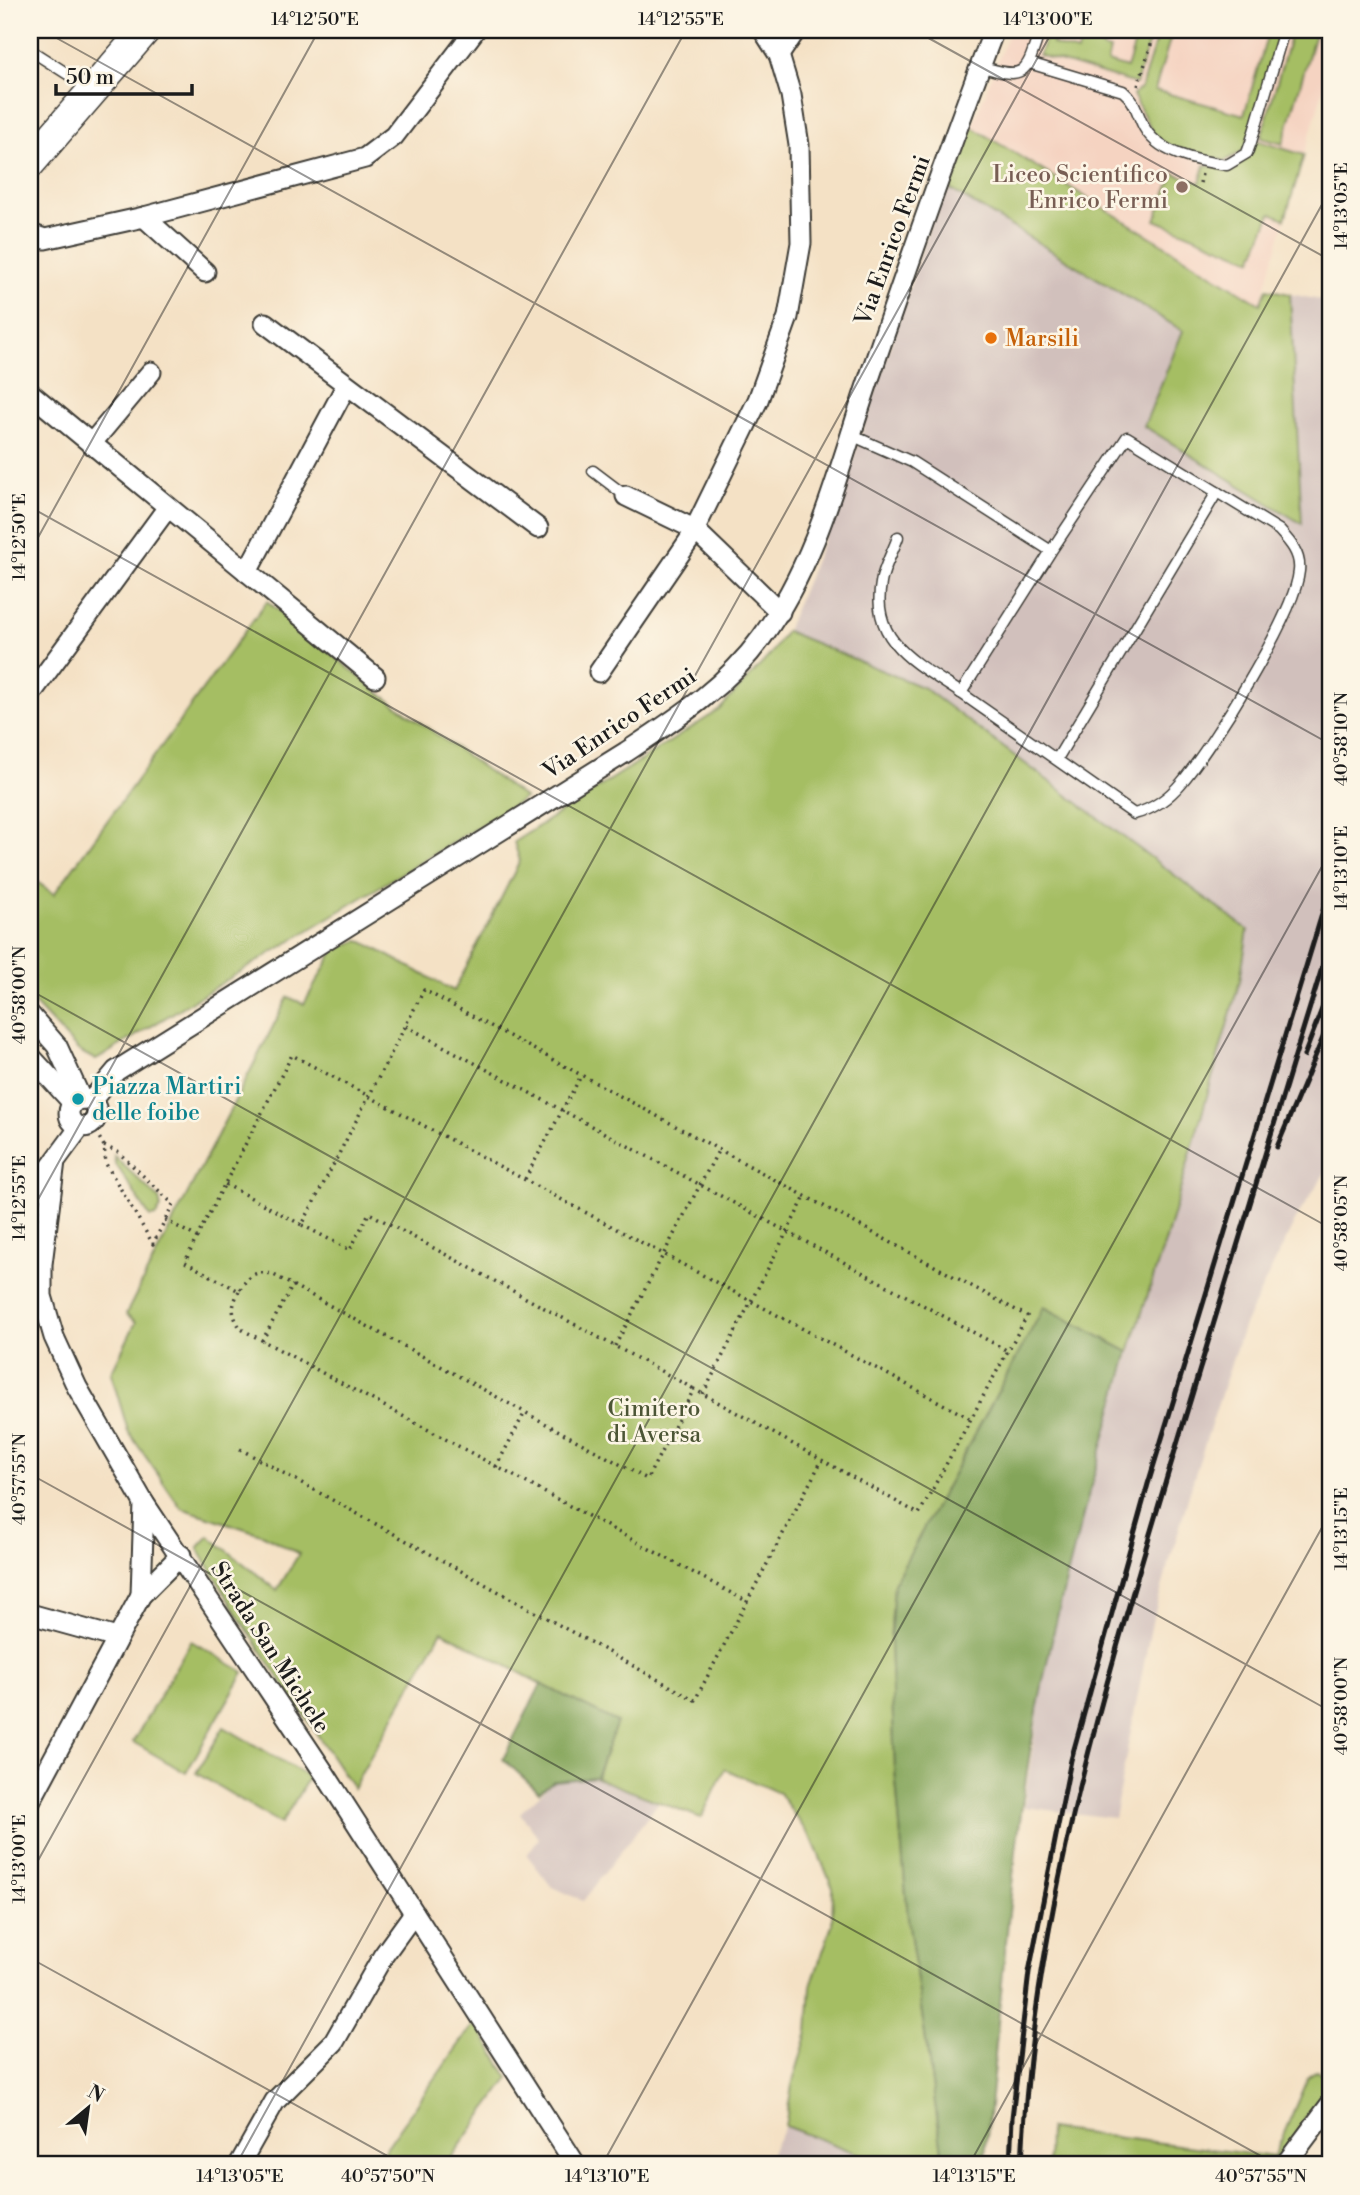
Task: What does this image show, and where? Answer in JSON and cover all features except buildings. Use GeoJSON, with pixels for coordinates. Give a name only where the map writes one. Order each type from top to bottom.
{"type":"FeatureCollection","features":[{"type":"Feature","properties":{"kind":"main road"},"geometry":{"type":"LineString","coordinates":[[30,163],[145,30]]}},
{"type":"Feature","properties":{"kind":"street"},"geometry":{"type":"LineString","coordinates":[[30,234],[45,239],[145,217],[365,158],[394,136],[475,30]]}},
{"type":"Feature","properties":{"kind":"street"},"geometry":{"type":"LineString","coordinates":[[599,672],[694,529],[758,400],[790,304],[801,243],[799,145],[791,96],[779,55],[763,30]]}},
{"type":"Feature","properties":{"kind":"street"},"geometry":{"type":"LineString","coordinates":[[779,55],[796,30]]}},
{"type":"Feature","properties":{"kind":"street","name":"Via Enrico Fermi"},"geometry":{"type":"LineString","coordinates":[[82,1101],[116,1071],[693,708],[731,675],[780,612],[799,578],[831,499],[851,435],[994,30]]}},
{"type":"Feature","properties":{"kind":"street"},"geometry":{"type":"LineString","coordinates":[[145,217],[205,272]]}},
{"type":"Feature","properties":{"kind":"street"},"geometry":{"type":"LineString","coordinates":[[265,323],[538,528]]}},
{"type":"Feature","properties":{"kind":"street"},"geometry":{"type":"LineString","coordinates":[[91,443],[151,372]]}},
{"type":"Feature","properties":{"kind":"street"},"geometry":{"type":"LineString","coordinates":[[247,572],[346,386]]}},
{"type":"Feature","properties":{"kind":"street"},"geometry":{"type":"LineString","coordinates":[[30,393],[375,677]]}},
{"type":"Feature","properties":{"kind":"street"},"geometry":{"type":"LineString","coordinates":[[626,496],[694,529],[780,612]]}},
{"type":"Feature","properties":{"kind":"street"},"geometry":{"type":"LineString","coordinates":[[30,695],[168,507]]}},
{"type":"Feature","properties":{"kind":"street"},"geometry":{"type":"LineString","coordinates":[[30,1016],[57,1046],[82,1101]]}},
{"type":"Feature","properties":{"kind":"street"},"geometry":{"type":"LineString","coordinates":[[30,1056],[82,1101]]}},
{"type":"Feature","properties":{"kind":"street","name":"Strada San Michele"},"geometry":{"type":"LineString","coordinates":[[82,1101],[69,1115],[72,1123],[80,1127],[55,1161],[42,1264],[42,1296],[54,1337],[77,1387],[144,1503],[181,1555],[576,2165]]}},
{"type":"Feature","properties":{"kind":"street"},"geometry":{"type":"LineString","coordinates":[[30,1195],[55,1161]]}},
{"type":"Feature","properties":{"kind":"street"},"geometry":{"type":"LineString","coordinates":[[141,1595],[144,1503]]}},
{"type":"Feature","properties":{"kind":"street"},"geometry":{"type":"LineString","coordinates":[[30,1802],[141,1595],[181,1555]]}},
{"type":"Feature","properties":{"kind":"street"},"geometry":{"type":"LineString","coordinates":[[30,1614],[117,1638]]}},
{"type":"Feature","properties":{"kind":"street"},"geometry":{"type":"LineString","coordinates":[[239,2165],[275,2101],[334,2042],[383,1956],[414,1913]]}},
{"type":"Feature","properties":{"kind":"street"},"geometry":{"type":"LineString","coordinates":[[1285,2165],[1330,2105]]}},
{"type":"Feature","properties":{"kind":"lane"},"geometry":{"type":"LineString","coordinates":[[980,66],[1009,75],[1020,73],[1029,63],[1040,30]]}},
{"type":"Feature","properties":{"kind":"lane"},"geometry":{"type":"LineString","coordinates":[[1029,63],[1128,95],[1150,138],[1167,149],[1206,162],[1227,165],[1238,161],[1247,153],[1284,30]]}},
{"type":"Feature","properties":{"kind":"lane"},"geometry":{"type":"LineString","coordinates":[[30,50],[93,90]]}},
{"type":"Feature","properties":{"kind":"lane"},"geometry":{"type":"LineString","coordinates":[[851,435],[912,462],[1051,551]]}},
{"type":"Feature","properties":{"kind":"lane"},"geometry":{"type":"LineString","coordinates":[[898,537],[881,582],[879,614],[888,637],[912,660],[1135,814],[1152,810],[1182,783],[1237,701],[1286,610],[1300,571],[1294,545],[1279,530],[1126,437],[961,693]]}},
{"type":"Feature","properties":{"kind":"lane"},"geometry":{"type":"LineString","coordinates":[[593,471],[626,496]]}},
{"type":"Feature","properties":{"kind":"lane"},"geometry":{"type":"LineString","coordinates":[[1056,759],[1217,492]]}},
{"type":"Feature","properties":{"kind":"path"},"geometry":{"type":"LineString","coordinates":[[1128,95],[1139,86],[1155,32]]}},
{"type":"Feature","properties":{"kind":"path"},"geometry":{"type":"LineString","coordinates":[[225,1184],[302,1225],[350,1250],[369,1213],[919,1514],[1027,1316],[424,990],[302,1225]]}},
{"type":"Feature","properties":{"kind":"path"},"geometry":{"type":"LineString","coordinates":[[405,1026],[1009,1351]]}},
{"type":"Feature","properties":{"kind":"path"},"geometry":{"type":"LineString","coordinates":[[239,1291],[185,1262],[292,1055],[971,1419]]}},
{"type":"Feature","properties":{"kind":"path"},"geometry":{"type":"LineString","coordinates":[[525,1180],[581,1076]]}},
{"type":"Feature","properties":{"kind":"path"},"geometry":{"type":"LineString","coordinates":[[104,1146],[118,1152],[173,1204],[165,1220],[153,1244],[106,1164],[104,1146]]}},
{"type":"Feature","properties":{"kind":"path"},"geometry":{"type":"LineString","coordinates":[[615,1346],[718,1151]]}},
{"type":"Feature","properties":{"kind":"path"},"geometry":{"type":"LineString","coordinates":[[703,1394],[805,1197]]}},
{"type":"Feature","properties":{"kind":"path"},"geometry":{"type":"LineString","coordinates":[[165,1220],[197,1237]]}},
{"type":"Feature","properties":{"kind":"path"},"geometry":{"type":"LineString","coordinates":[[694,1389],[647,1479],[293,1285],[259,1271],[247,1277],[232,1306],[233,1318],[241,1329],[748,1602]]}},
{"type":"Feature","properties":{"kind":"path"},"geometry":{"type":"LineString","coordinates":[[262,1341],[293,1285]]}},
{"type":"Feature","properties":{"kind":"path"},"geometry":{"type":"LineString","coordinates":[[496,1467],[525,1412]]}},
{"type":"Feature","properties":{"kind":"path"},"geometry":{"type":"LineString","coordinates":[[240,1449],[695,1700],[822,1460]]}},
{"type":"Feature","properties":{"kind":"shaded area","name":"Liceo Scientifico Enrico Fermi"},"geometry":{"type":"Polygon","coordinates":[[[1010,30],[1330,30],[1330,66],[1260,305],[972,127],[1010,30]]]}},
{"type":"Feature","properties":{"kind":"shaded area"},"geometry":{"type":"Polygon","coordinates":[[[942,189],[950,189],[1183,331],[1301,524],[1290,294],[1330,302],[1330,1165],[1298,1215],[1243,1327],[1195,1474],[1152,1622],[1114,1818],[1024,1807],[1040,1700],[1068,1564],[1240,980],[969,720],[924,688],[786,631],[839,502],[942,189]]]}},
{"type":"Feature","properties":{"kind":"shaded area"},"geometry":{"type":"Polygon","coordinates":[[[596,1778],[659,1802],[583,1901],[551,1886],[527,1855],[539,1838],[520,1813],[554,1781],[596,1778]]]}},
{"type":"Feature","properties":{"kind":"shaded area"},"geometry":{"type":"Polygon","coordinates":[[[785,2126],[888,2165],[764,2165],[785,2126]]]}},
{"type":"Feature","properties":{"kind":"green space"},"geometry":{"type":"Polygon","coordinates":[[[1048,30],[1055,33],[1052,44],[1077,52],[1084,30],[1108,30],[1102,48],[1110,50],[1107,62],[1127,68],[1139,30],[1152,31],[1136,84],[1039,55],[1048,30]]]}},
{"type":"Feature","properties":{"kind":"green space"},"geometry":{"type":"Polygon","coordinates":[[[1269,30],[1280,30],[1245,150],[1225,161],[1169,146],[1154,135],[1133,95],[1141,88],[1158,33],[1171,36],[1155,90],[1244,115],[1269,30]]]}},
{"type":"Feature","properties":{"kind":"green space"},"geometry":{"type":"Polygon","coordinates":[[[1292,30],[1316,30],[1283,144],[1261,138],[1292,30]]]}},
{"type":"Feature","properties":{"kind":"green space"},"geometry":{"type":"Polygon","coordinates":[[[972,127],[1260,304],[1267,289],[1290,294],[1302,524],[1144,426],[1183,331],[950,189],[972,127]]]}},
{"type":"Feature","properties":{"kind":"green space"},"geometry":{"type":"Polygon","coordinates":[[[1255,140],[1304,155],[1285,219],[1271,213],[1252,260],[1155,220],[1174,173],[1200,183],[1205,165],[1236,164],[1247,155],[1255,140]]]}},
{"type":"Feature","properties":{"kind":"green space"},"geometry":{"type":"Polygon","coordinates":[[[267,601],[378,692],[525,798],[96,1060],[79,1051],[30,999],[30,877],[54,894],[267,601]]]}},
{"type":"Feature","properties":{"kind":"green space","name":"Cimitero di Aversa"},"geometry":{"type":"Polygon","coordinates":[[[786,631],[924,688],[1248,930],[1240,980],[1167,1236],[1129,1352],[1044,1307],[894,1583],[890,1643],[895,1769],[908,1918],[944,2165],[888,2165],[785,2126],[792,2085],[808,2032],[811,1986],[832,1925],[833,1888],[813,1841],[779,1793],[725,1769],[701,1818],[596,1778],[617,1722],[442,1631],[353,1788],[240,1619],[198,1548],[209,1536],[277,1590],[299,1554],[264,1535],[181,1508],[128,1431],[111,1373],[136,1322],[126,1314],[288,997],[304,1004],[335,949],[360,940],[454,991],[520,861],[514,842],[719,710],[770,655],[786,631]]]}},
{"type":"Feature","properties":{"kind":"green space"},"geometry":{"type":"Polygon","coordinates":[[[114,1156],[159,1199],[161,1208],[156,1216],[150,1217],[115,1163],[114,1156]]]}},
{"type":"Feature","properties":{"kind":"green space"},"geometry":{"type":"Polygon","coordinates":[[[1044,1307],[1129,1352],[1092,1481],[1040,1696],[1014,1871],[984,2165],[944,2165],[908,1918],[895,1769],[890,1643],[894,1583],[1044,1307]]]}},
{"type":"Feature","properties":{"kind":"green space"},"geometry":{"type":"Polygon","coordinates":[[[191,1641],[244,1672],[186,1773],[133,1742],[191,1641]]]}},
{"type":"Feature","properties":{"kind":"green space"},"geometry":{"type":"Polygon","coordinates":[[[541,1684],[617,1722],[596,1777],[554,1781],[539,1792],[503,1759],[541,1684]]]}},
{"type":"Feature","properties":{"kind":"green space"},"geometry":{"type":"Polygon","coordinates":[[[224,1727],[309,1777],[281,1824],[196,1773],[224,1727]]]}},
{"type":"Feature","properties":{"kind":"green space"},"geometry":{"type":"Polygon","coordinates":[[[475,2022],[509,2078],[446,2165],[374,2165],[475,2022]]]}},
{"type":"Feature","properties":{"kind":"green space"},"geometry":{"type":"Polygon","coordinates":[[[1317,2071],[1330,2077],[1330,2090],[1313,2107],[1287,2148],[1269,2162],[1048,2165],[1049,2129],[1274,2157],[1308,2077],[1317,2071]]]}},
{"type":"Feature","properties":{"kind":"railway"},"geometry":{"type":"LineString","coordinates":[[1010,2165],[1012,2118],[1029,1972],[1071,1760],[1148,1484],[1330,888]]}},
{"type":"Feature","properties":{"kind":"railway"},"geometry":{"type":"LineString","coordinates":[[1022,2165],[1028,2077],[1039,1990],[1054,1903],[1094,1731],[1167,1477],[1330,942]]}},
{"type":"Feature","properties":{"kind":"railway"},"geometry":{"type":"LineString","coordinates":[[1304,1056],[1330,988]]}},
{"type":"Feature","properties":{"kind":"railway"},"geometry":{"type":"LineString","coordinates":[[1277,1147],[1330,1021]]}},
{"type":"Feature","properties":{"kind":"place","name":"Liceo Scientifico Enrico Fermi"},"geometry":{"type":"Point","coordinates":[1182,187]}},
{"type":"Feature","properties":{"kind":"place","name":"Marsili"},"geometry":{"type":"Point","coordinates":[991,338]}},
{"type":"Feature","properties":{"kind":"place","name":"Piazza Martiri delle foibe"},"geometry":{"type":"Point","coordinates":[78,1099]}}]}
